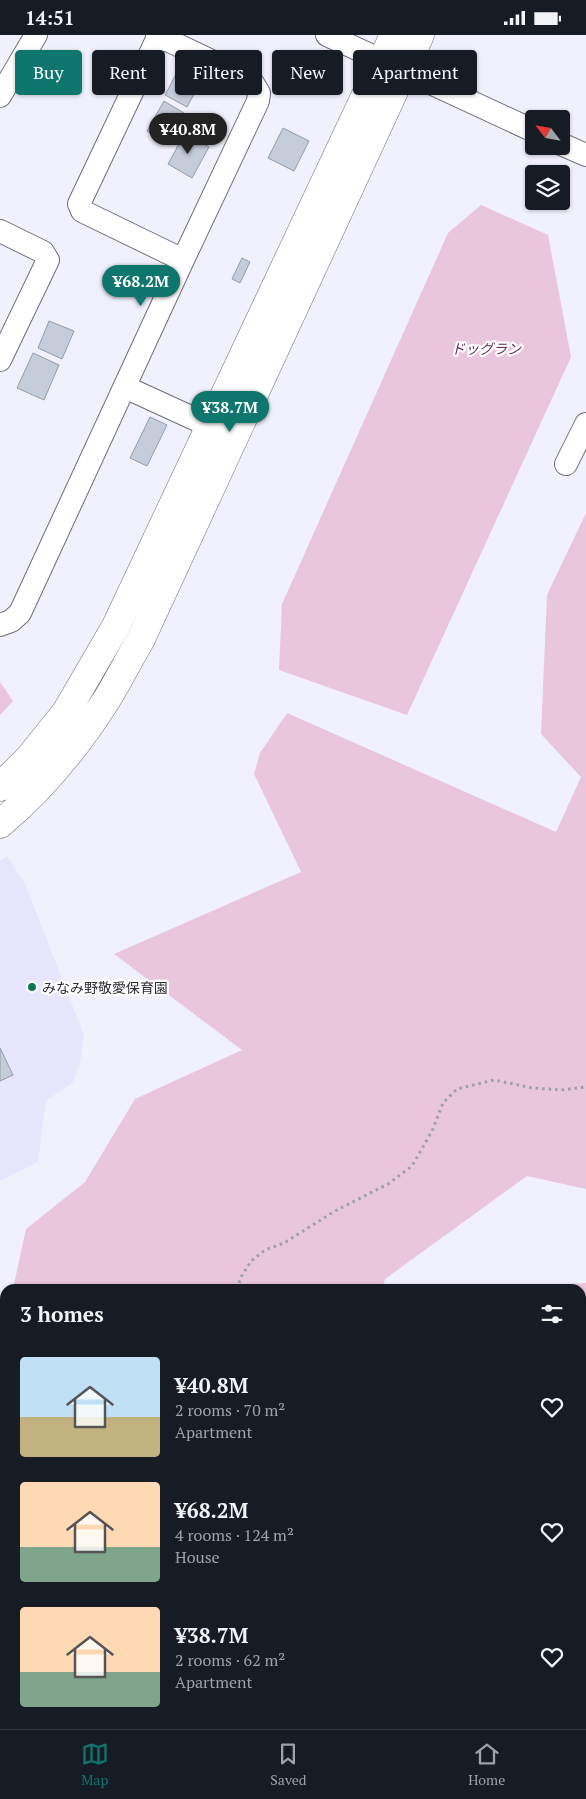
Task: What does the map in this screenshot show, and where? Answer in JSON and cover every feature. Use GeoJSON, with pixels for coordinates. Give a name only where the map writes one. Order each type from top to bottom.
{"type":"FeatureCollection","features":[{"type":"Feature","properties":{"kind":"street"},"geometry":{"type":"LineString","coordinates":[[0,96],[36,35]]}},
{"type":"Feature","properties":{"kind":"street"},"geometry":{"type":"LineString","coordinates":[[0,625],[11,621],[20,613],[258,101],[259,93],[251,80],[158,35],[79,204],[82,211],[183,260]]}},
{"type":"Feature","properties":{"kind":"street"},"geometry":{"type":"LineString","coordinates":[[327,35],[359,50]]}},
{"type":"Feature","properties":{"kind":"street"},"geometry":{"type":"LineString","coordinates":[[394,35],[394,50]]}},
{"type":"Feature","properties":{"kind":"street"},"geometry":{"type":"LineString","coordinates":[[407,50],[420,35]]}},
{"type":"Feature","properties":{"kind":"street"},"geometry":{"type":"LineString","coordinates":[[0,787],[29,758],[66,711],[116,627],[210,426],[378,95]]}},
{"type":"Feature","properties":{"kind":"street"},"geometry":{"type":"LineString","coordinates":[[0,824],[52,773],[82,737],[107,699],[141,639],[380,95]]}},
{"type":"Feature","properties":{"kind":"street"},"geometry":{"type":"LineString","coordinates":[[456,95],[525,127]]}},
{"type":"Feature","properties":{"kind":"street"},"geometry":{"type":"LineString","coordinates":[[570,147],[586,155]]}},
{"type":"Feature","properties":{"kind":"street"},"geometry":{"type":"LineString","coordinates":[[0,231],[43,252],[48,260],[0,360]]}},
{"type":"Feature","properties":{"kind":"street"},"geometry":{"type":"LineString","coordinates":[[125,387],[210,426]]}},
{"type":"Feature","properties":{"kind":"street"},"geometry":{"type":"LineString","coordinates":[[566,464],[586,423]]}},
{"type":"Feature","properties":{"kind":"path"},"geometry":{"type":"LineString","coordinates":[[239,1284],[251,1261],[266,1250],[284,1243],[335,1211],[388,1184],[412,1166],[432,1131],[443,1103],[457,1089],[494,1080],[533,1088],[561,1090],[586,1087]]}},
{"type":"Feature","properties":{"kind":"shaded area","name":"みなみ野敬愛保育園"},"geometry":{"type":"Polygon","coordinates":[[[7,856],[25,884],[84,1035],[80,1063],[73,1082],[46,1101],[38,1162],[0,1181],[0,861],[7,856]]]}},
{"type":"Feature","properties":{"kind":"green space","name":"ドッグラン"},"geometry":{"type":"Polygon","coordinates":[[[481,205],[548,235],[571,357],[407,715],[279,670],[282,604],[448,233],[481,205]]]}},
{"type":"Feature","properties":{"kind":"green space"},"geometry":{"type":"Polygon","coordinates":[[[586,513],[586,1189],[527,1176],[385,1279],[384,1284],[14,1284],[26,1229],[85,1182],[135,1099],[242,1050],[114,954],[301,872],[254,774],[260,753],[287,713],[556,832],[581,777],[541,734],[547,595],[586,513]]]}},
{"type":"Feature","properties":{"kind":"green space"},"geometry":{"type":"Polygon","coordinates":[[[0,682],[13,701],[0,715],[0,682]]]}},
{"type":"Feature","properties":{"kind":"building"},"geometry":{"type":"Polygon","coordinates":[[[175,76],[175,95],[194,95],[187,107],[165,95],[175,76]]]}},
{"type":"Feature","properties":{"kind":"building"},"geometry":{"type":"Polygon","coordinates":[[[164,101],[187,115],[169,145],[147,131],[164,101]]]}},
{"type":"Feature","properties":{"kind":"building"},"geometry":{"type":"Polygon","coordinates":[[[283,128],[309,141],[294,171],[268,158],[283,128]]]}},
{"type":"Feature","properties":{"kind":"building"},"geometry":{"type":"Polygon","coordinates":[[[185,133],[209,147],[192,178],[168,164],[185,133]]]}},
{"type":"Feature","properties":{"kind":"building"},"geometry":{"type":"Polygon","coordinates":[[[242,258],[250,262],[240,283],[232,279],[242,258]]]}},
{"type":"Feature","properties":{"kind":"building"},"geometry":{"type":"Polygon","coordinates":[[[49,321],[74,331],[62,359],[38,348],[49,321]]]}},
{"type":"Feature","properties":{"kind":"building"},"geometry":{"type":"Polygon","coordinates":[[[33,353],[59,365],[44,400],[17,388],[33,353]]]}},
{"type":"Feature","properties":{"kind":"building"},"geometry":{"type":"Polygon","coordinates":[[[150,417],[167,425],[147,466],[130,458],[150,417]]]}},
{"type":"Feature","properties":{"kind":"building"},"geometry":{"type":"Polygon","coordinates":[[[0,1048],[13,1075],[0,1081],[0,1048]]]}},
{"type":"Feature","properties":{"kind":"place","name":"みなみ野敬愛保育園"},"geometry":{"type":"Point","coordinates":[32,987]}}]}
